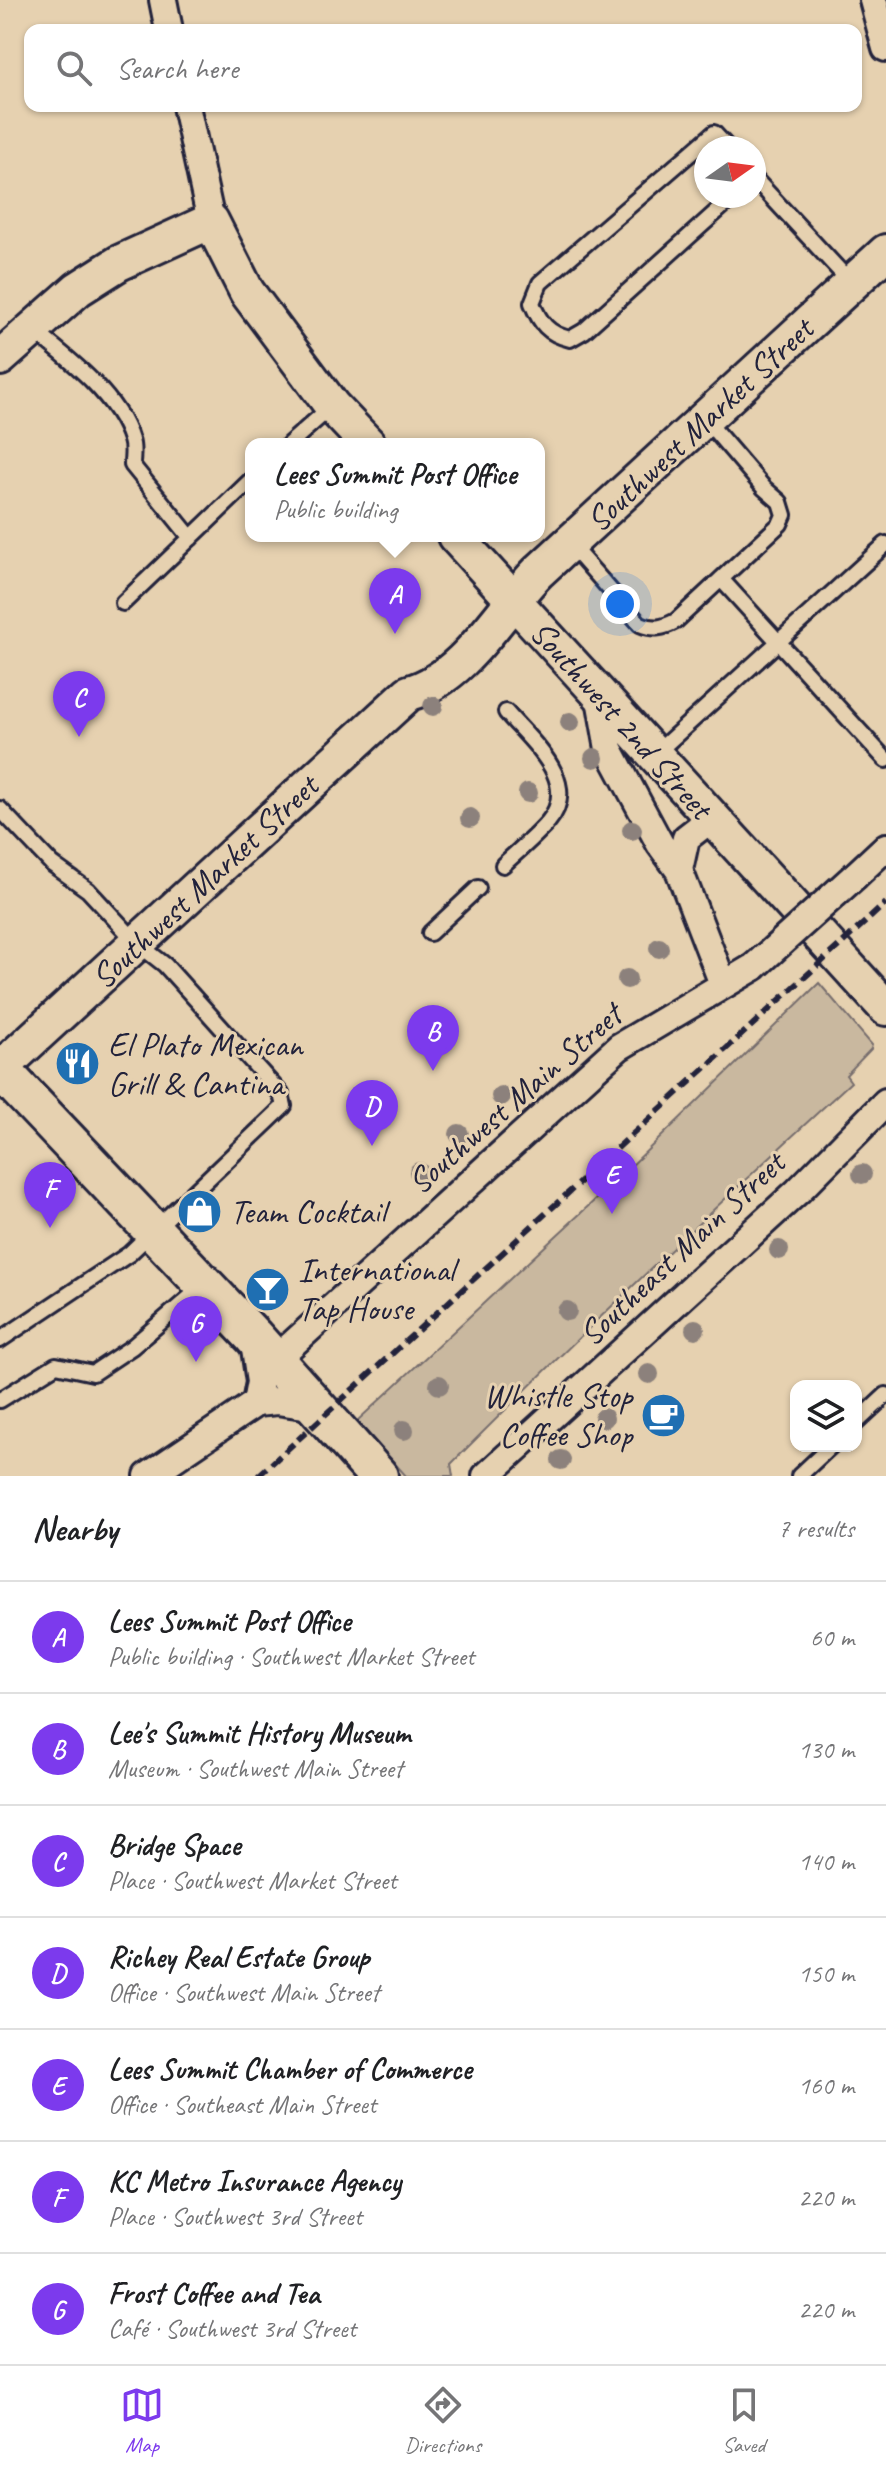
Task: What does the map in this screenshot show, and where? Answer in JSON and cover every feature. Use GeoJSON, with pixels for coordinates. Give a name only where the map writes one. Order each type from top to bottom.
{"type":"FeatureCollection","features":[{"type":"Feature","properties":{"kind":"main road"},"geometry":{"type":"LineString","coordinates":[[0,1069],[264,1348],[378,1476]]}},
{"type":"Feature","properties":{"kind":"street"},"geometry":{"type":"LineString","coordinates":[[163,0],[168,24]]}},
{"type":"Feature","properties":{"kind":"street"},"geometry":{"type":"LineString","coordinates":[[873,0],[886,48]]}},
{"type":"Feature","properties":{"kind":"street"},"geometry":{"type":"LineString","coordinates":[[187,112],[211,221],[247,292],[332,406],[362,438]]}},
{"type":"Feature","properties":{"kind":"street"},"geometry":{"type":"LineString","coordinates":[[0,358],[78,289],[119,263],[211,221]]}},
{"type":"Feature","properties":{"kind":"street","name":"Southwest Market Street"},"geometry":{"type":"LineString","coordinates":[[0,1069],[409,693],[434,682],[484,639],[513,597],[569,543],[886,252]]}},
{"type":"Feature","properties":{"kind":"street","name":"Southwest 2nd Street"},"geometry":{"type":"LineString","coordinates":[[461,542],[886,1008]]}},
{"type":"Feature","properties":{"kind":"street"},"geometry":{"type":"LineString","coordinates":[[599,693],[609,749],[660,844],[679,870],[723,984]]}},
{"type":"Feature","properties":{"kind":"street"},"geometry":{"type":"LineString","coordinates":[[679,870],[686,838],[712,818]]}},
{"type":"Feature","properties":{"kind":"street","name":"Southwest Main Street"},"geometry":{"type":"LineString","coordinates":[[264,1348],[619,1047],[754,967],[886,847]]}},
{"type":"Feature","properties":{"kind":"street","name":"Southeast Main Street"},"geometry":{"type":"LineString","coordinates":[[486,1476],[798,1191],[886,1102]]}},
{"type":"Feature","properties":{"kind":"street"},"geometry":{"type":"LineString","coordinates":[[256,1403],[264,1348]]}},
{"type":"Feature","properties":{"kind":"street"},"geometry":{"type":"LineString","coordinates":[[148,1476],[256,1403],[277,1401],[317,1407]]}},
{"type":"Feature","properties":{"kind":"lane"},"geometry":{"type":"LineString","coordinates":[[694,150],[540,283],[532,303],[539,321],[554,335],[570,339],[584,331],[721,208]]}},
{"type":"Feature","properties":{"kind":"lane"},"geometry":{"type":"LineString","coordinates":[[766,191],[852,284]]}},
{"type":"Feature","properties":{"kind":"lane"},"geometry":{"type":"LineString","coordinates":[[33,329],[81,371],[120,413],[133,443],[132,465],[191,538]]}},
{"type":"Feature","properties":{"kind":"lane"},"geometry":{"type":"LineString","coordinates":[[296,438],[332,406]]}},
{"type":"Feature","properties":{"kind":"lane"},"geometry":{"type":"LineString","coordinates":[[569,543],[640,624],[662,628],[676,621],[780,524],[784,515],[780,502],[764,488],[705,419]]}},
{"type":"Feature","properties":{"kind":"lane"},"geometry":{"type":"LineString","coordinates":[[123,603],[245,486]]}},
{"type":"Feature","properties":{"kind":"lane"},"geometry":{"type":"LineString","coordinates":[[655,755],[886,544]]}},
{"type":"Feature","properties":{"kind":"lane"},"geometry":{"type":"LineString","coordinates":[[721,579],[886,760]]}},
{"type":"Feature","properties":{"kind":"lane"},"geometry":{"type":"LineString","coordinates":[[503,865],[548,821],[560,802],[561,792],[554,769],[506,712]]}},
{"type":"Feature","properties":{"kind":"lane"},"geometry":{"type":"LineString","coordinates":[[0,809],[52,864],[88,890],[137,943],[174,975],[281,1094],[284,1106],[129,1254],[0,1340]]}},
{"type":"Feature","properties":{"kind":"lane"},"geometry":{"type":"LineString","coordinates":[[430,933],[478,888]]}},
{"type":"Feature","properties":{"kind":"lane"},"geometry":{"type":"LineString","coordinates":[[0,1400],[56,1365],[93,1373],[132,1347],[204,1284]]}},
{"type":"Feature","properties":{"kind":"lane"},"geometry":{"type":"LineString","coordinates":[[862,1417],[886,1395]]}},
{"type":"Feature","properties":{"kind":"lane"},"geometry":{"type":"LineString","coordinates":[[799,1476],[825,1452]]}},
{"type":"Feature","properties":{"kind":"shaded area"},"geometry":{"type":"Polygon","coordinates":[[[819,983],[872,1045],[846,1075],[851,1082],[500,1415],[451,1464],[453,1476],[406,1476],[357,1421],[625,1172],[819,983]]]}},
{"type":"Feature","properties":{"kind":"railway"},"geometry":{"type":"LineString","coordinates":[[258,1476],[886,903]]}},
{"type":"Feature","properties":{"kind":"place","name":"Lees Summit Post Office"},"geometry":{"type":"Point","coordinates":[395,634]}},
{"type":"Feature","properties":{"kind":"place","name":"Bridge Space"},"geometry":{"type":"Point","coordinates":[79,737]}},
{"type":"Feature","properties":{"kind":"place","name":"El Plato Mexican Grill & Cantina"},"geometry":{"type":"Point","coordinates":[77,1064]}},
{"type":"Feature","properties":{"kind":"place","name":"Lee's Summit History Museum"},"geometry":{"type":"Point","coordinates":[433,1071]}},
{"type":"Feature","properties":{"kind":"place","name":"Richey Real Estate Group"},"geometry":{"type":"Point","coordinates":[372,1146]}},
{"type":"Feature","properties":{"kind":"place","name":"Team Cocktail"},"geometry":{"type":"Point","coordinates":[199,1211]}},
{"type":"Feature","properties":{"kind":"place","name":"Lees Summit Chamber of Commerce"},"geometry":{"type":"Point","coordinates":[612,1214]}},
{"type":"Feature","properties":{"kind":"place","name":"KC Metro Insurance Agency"},"geometry":{"type":"Point","coordinates":[50,1228]}},
{"type":"Feature","properties":{"kind":"place","name":"International Tap House"},"geometry":{"type":"Point","coordinates":[267,1289]}},
{"type":"Feature","properties":{"kind":"place","name":"Frost Coffee and Tea"},"geometry":{"type":"Point","coordinates":[196,1362]}},
{"type":"Feature","properties":{"kind":"place","name":"Whistle Stop Coffee Shop"},"geometry":{"type":"Point","coordinates":[663,1415]}}]}
